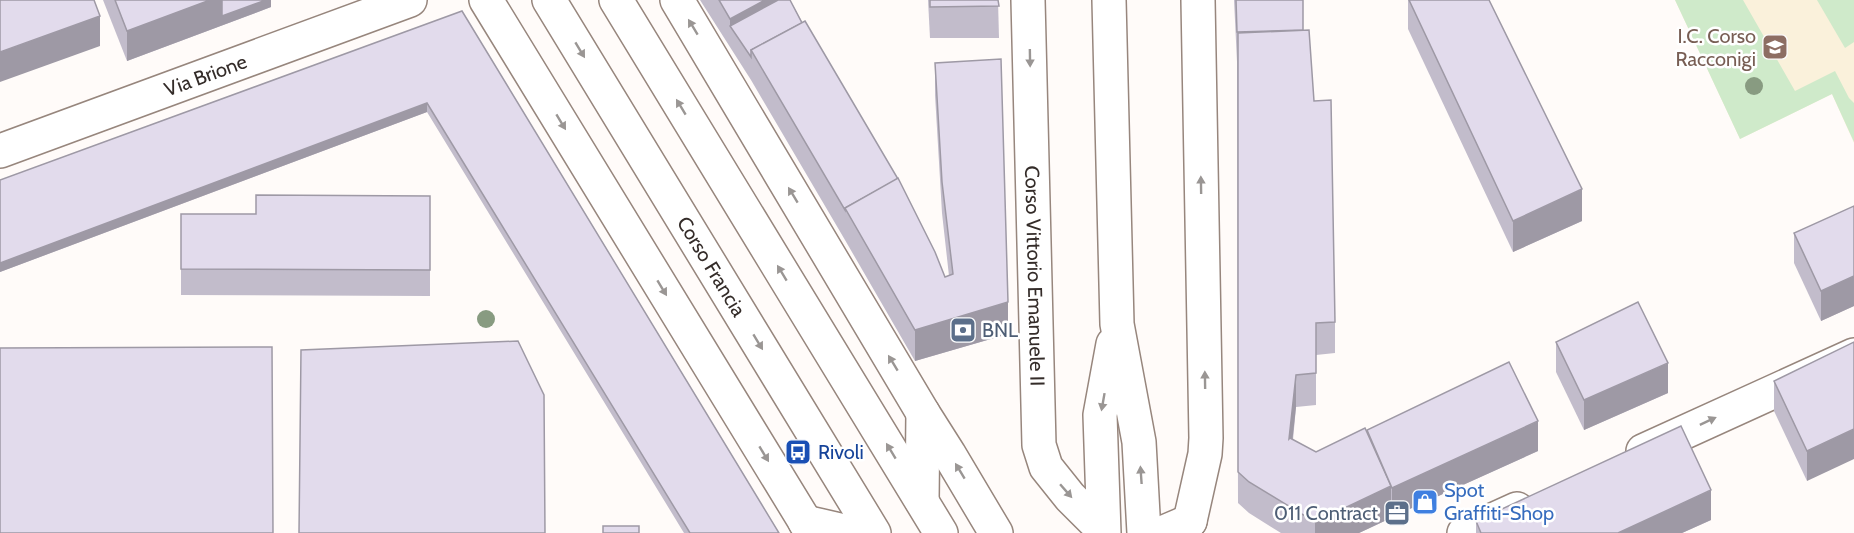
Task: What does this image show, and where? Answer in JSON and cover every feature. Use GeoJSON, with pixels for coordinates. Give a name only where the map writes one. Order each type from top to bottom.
{"type":"FeatureCollection","features":[{"type":"Feature","properties":{"kind":"street","name":"Via Brione"},"geometry":{"type":"LineString","coordinates":[[0,151],[410,0]]}},
{"type":"Feature","properties":{"kind":"street"},"geometry":{"type":"LineString","coordinates":[[486,0],[809,527],[853,533]]}},
{"type":"Feature","properties":{"kind":"street","name":"Corso Francia"},"geometry":{"type":"LineString","coordinates":[[549,0],[874,533]]}},
{"type":"Feature","properties":{"kind":"street"},"geometry":{"type":"LineString","coordinates":[[616,0],[941,533]]}},
{"type":"Feature","properties":{"kind":"street"},"geometry":{"type":"LineString","coordinates":[[677,0],[996,533]]}},
{"type":"Feature","properties":{"kind":"street","name":"Corso Vittorio Emanuele II"},"geometry":{"type":"LineString","coordinates":[[1028,0],[1039,445],[1046,467],[1103,531]]}},
{"type":"Feature","properties":{"kind":"street","name":"Corso Vittorio Emanuele II"},"geometry":{"type":"LineString","coordinates":[[1109,0],[1117,324],[1139,442],[1144,533]]}},
{"type":"Feature","properties":{"kind":"street"},"geometry":{"type":"LineString","coordinates":[[1186,529],[1206,454],[1198,0]]}},
{"type":"Feature","properties":{"kind":"street","name":"Corso Vittorio Emanuele II"},"geometry":{"type":"LineString","coordinates":[[1103,531],[1100,415],[1117,324]]}},
{"type":"Feature","properties":{"kind":"street"},"geometry":{"type":"LineString","coordinates":[[1616,464],[1854,355]]}},
{"type":"Feature","properties":{"kind":"street"},"geometry":{"type":"LineString","coordinates":[[922,501],[923,413]]}},
{"type":"Feature","properties":{"kind":"street"},"geometry":{"type":"LineString","coordinates":[[1464,533],[1540,498]]}},
{"type":"Feature","properties":{"kind":"shaded area","name":"I.C. Corso Racconigi"},"geometry":{"type":"Polygon","coordinates":[[[1675,0],[1854,0],[1854,143],[1832,94],[1740,139],[1675,0]]]}},
{"type":"Feature","properties":{"kind":"green space"},"geometry":{"type":"Polygon","coordinates":[[[1675,0],[1743,0],[1795,91],[1835,71],[1854,103],[1854,142],[1832,94],[1740,139],[1675,0]]]}},
{"type":"Feature","properties":{"kind":"green space"},"geometry":{"type":"Polygon","coordinates":[[[1817,0],[1854,0],[1854,42],[1845,48],[1817,0]]]}},
{"type":"Feature","properties":{"kind":"building"},"geometry":{"type":"Polygon","coordinates":[[[0,0],[94,0],[100,16],[0,52],[0,0]]]}},
{"type":"Feature","properties":{"kind":"building"},"geometry":{"type":"Polygon","coordinates":[[[115,0],[210,0],[127,31],[115,0]]]}},
{"type":"Feature","properties":{"kind":"building"},"geometry":{"type":"Polygon","coordinates":[[[222,0],[266,0],[222,16],[222,0]]]}},
{"type":"Feature","properties":{"kind":"building"},"geometry":{"type":"Polygon","coordinates":[[[719,0],[765,0],[730,19],[719,0]]]}},
{"type":"Feature","properties":{"kind":"building"},"geometry":{"type":"Polygon","coordinates":[[[778,0],[790,0],[802,23],[751,50],[751,57],[730,26],[778,0]]]}},
{"type":"Feature","properties":{"kind":"building"},"geometry":{"type":"Polygon","coordinates":[[[930,0],[998,0],[999,6],[930,7],[930,0]]]}},
{"type":"Feature","properties":{"kind":"building"},"geometry":{"type":"Polygon","coordinates":[[[1236,0],[1303,0],[1303,30],[1237,32],[1236,0]]]}},
{"type":"Feature","properties":{"kind":"building"},"geometry":{"type":"Polygon","coordinates":[[[1409,0],[1489,0],[1582,189],[1513,221],[1409,0]]]}},
{"type":"Feature","properties":{"kind":"building"},"geometry":{"type":"Polygon","coordinates":[[[462,11],[779,533],[690,533],[427,103],[0,263],[0,180],[462,11]]]}},
{"type":"Feature","properties":{"kind":"building"},"geometry":{"type":"Polygon","coordinates":[[[805,21],[898,179],[845,210],[751,50],[805,21]]]}},
{"type":"Feature","properties":{"kind":"building"},"geometry":{"type":"Polygon","coordinates":[[[1309,30],[1314,101],[1331,100],[1335,322],[1316,323],[1316,373],[1296,375],[1289,439],[1316,452],[1365,428],[1391,486],[1315,522],[1249,482],[1238,472],[1238,33],[1309,30]]]}},
{"type":"Feature","properties":{"kind":"building"},"geometry":{"type":"Polygon","coordinates":[[[1001,59],[1008,302],[915,330],[845,208],[898,178],[945,277],[953,274],[942,182],[935,63],[1001,59]]]}},
{"type":"Feature","properties":{"kind":"building"},"geometry":{"type":"Polygon","coordinates":[[[256,195],[430,196],[430,270],[181,269],[181,214],[256,214],[256,195]]]}},
{"type":"Feature","properties":{"kind":"building"},"geometry":{"type":"Polygon","coordinates":[[[1854,206],[1854,276],[1821,291],[1794,233],[1854,206]]]}},
{"type":"Feature","properties":{"kind":"building"},"geometry":{"type":"Polygon","coordinates":[[[1638,302],[1668,363],[1584,400],[1556,342],[1638,302]]]}},
{"type":"Feature","properties":{"kind":"building"},"geometry":{"type":"Polygon","coordinates":[[[518,341],[544,395],[545,533],[299,533],[301,350],[518,341]]]}},
{"type":"Feature","properties":{"kind":"building"},"geometry":{"type":"Polygon","coordinates":[[[1854,342],[1854,429],[1807,451],[1774,381],[1854,342]]]}},
{"type":"Feature","properties":{"kind":"building"},"geometry":{"type":"Polygon","coordinates":[[[272,347],[273,533],[0,533],[0,348],[272,347]]]}},
{"type":"Feature","properties":{"kind":"building"},"geometry":{"type":"Polygon","coordinates":[[[1509,362],[1538,421],[1392,488],[1367,430],[1509,362]]]}},
{"type":"Feature","properties":{"kind":"building"},"geometry":{"type":"Polygon","coordinates":[[[1681,426],[1711,490],[1618,533],[1481,533],[1476,521],[1681,426]]]}},
{"type":"Feature","properties":{"kind":"building"},"geometry":{"type":"Polygon","coordinates":[[[603,526],[639,526],[639,533],[603,533],[603,526]]]}},
{"type":"Feature","properties":{"kind":"place","name":"I.C. Corso Racconigi"},"geometry":{"type":"Point","coordinates":[1775,47]}},
{"type":"Feature","properties":{"kind":"place","name":"BNL"},"geometry":{"type":"Point","coordinates":[963,330]}},
{"type":"Feature","properties":{"kind":"place","name":"Rivoli"},"geometry":{"type":"Point","coordinates":[798,452]}},
{"type":"Feature","properties":{"kind":"place","name":"Spot Graffiti-Shop"},"geometry":{"type":"Point","coordinates":[1425,502]}},
{"type":"Feature","properties":{"kind":"place","name":"011 Contract"},"geometry":{"type":"Point","coordinates":[1397,513]}}]}
